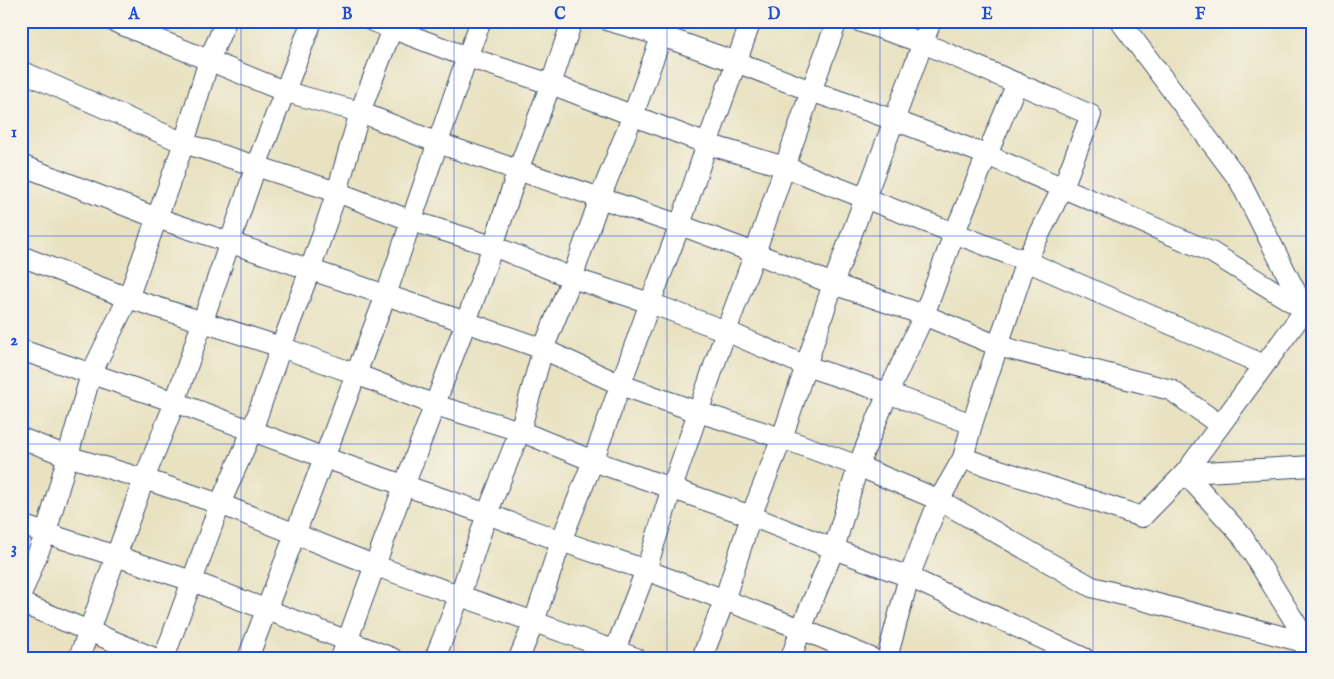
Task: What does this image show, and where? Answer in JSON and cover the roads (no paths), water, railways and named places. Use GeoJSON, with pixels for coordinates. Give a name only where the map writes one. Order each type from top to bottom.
{"type":"FeatureCollection","features":[{"type":"Feature","properties":{"kind":"street"},"geometry":{"type":"LineString","coordinates":[[113,21],[286,92],[360,112],[438,143],[680,225],[833,284],[924,315],[998,346],[1171,390],[1220,425]]}},
{"type":"Feature","properties":{"kind":"street"},"geometry":{"type":"LineString","coordinates":[[21,595],[46,533],[91,374],[128,298],[184,143],[209,60],[226,21]]}},
{"type":"Feature","properties":{"kind":"street"},"geometry":{"type":"LineString","coordinates":[[79,658],[144,478],[175,402],[256,166],[312,21]]}},
{"type":"Feature","properties":{"kind":"street"},"geometry":{"type":"LineString","coordinates":[[372,21],[393,25],[467,57],[551,84],[707,144],[785,167],[866,198],[1026,262],[1264,365]]}},
{"type":"Feature","properties":{"kind":"street"},"geometry":{"type":"LineString","coordinates":[[248,658],[386,295],[481,21]]}},
{"type":"Feature","properties":{"kind":"street"},"geometry":{"type":"LineString","coordinates":[[345,650],[466,322],[572,21]]}},
{"type":"Feature","properties":{"kind":"street"},"geometry":{"type":"LineString","coordinates":[[609,21],[664,28],[736,62],[811,92],[894,120],[1063,187],[1211,252],[1309,313]]}},
{"type":"Feature","properties":{"kind":"street"},"geometry":{"type":"LineString","coordinates":[[519,658],[534,622],[561,541],[593,461],[680,225],[751,21]]}},
{"type":"Feature","properties":{"kind":"street"},"geometry":{"type":"LineString","coordinates":[[613,654],[646,570],[726,331],[837,21]]}},
{"type":"Feature","properties":{"kind":"street"},"geometry":{"type":"LineString","coordinates":[[859,21],[923,43],[1090,115],[1063,187],[1026,262],[972,424],[963,458],[939,500],[909,577],[887,658]]}},
{"type":"Feature","properties":{"kind":"street"},"geometry":{"type":"LineString","coordinates":[[702,658],[724,601],[752,516],[782,438],[833,284],[931,21]]}},
{"type":"Feature","properties":{"kind":"street"},"geometry":{"type":"LineString","coordinates":[[1120,21],[1239,180],[1309,313]]}},
{"type":"Feature","properties":{"kind":"street"},"geometry":{"type":"LineString","coordinates":[[164,658],[220,504],[252,431],[337,192],[360,112],[393,25]]}},
{"type":"Feature","properties":{"kind":"street"},"geometry":{"type":"LineString","coordinates":[[435,658],[460,595],[487,514],[520,432],[543,349],[572,278],[664,28]]}},
{"type":"Feature","properties":{"kind":"street"},"geometry":{"type":"LineString","coordinates":[[21,71],[184,143],[337,192],[412,221],[493,246],[572,278],[650,303],[726,331],[806,366],[888,393],[972,424]]}},
{"type":"Feature","properties":{"kind":"street"},"geometry":{"type":"LineString","coordinates":[[791,658],[834,549],[858,466],[888,393],[924,315],[954,234],[1017,83]]}},
{"type":"Feature","properties":{"kind":"street"},"geometry":{"type":"LineString","coordinates":[[21,165],[230,244],[543,349],[621,385],[698,412],[782,438],[858,466],[939,500],[1092,587],[1308,649]]}},
{"type":"Feature","properties":{"kind":"street"},"geometry":{"type":"LineString","coordinates":[[21,256],[128,298],[356,374],[434,405],[520,432],[593,461],[752,516],[909,577],[1084,658]]}},
{"type":"Feature","properties":{"kind":"street"},"geometry":{"type":"LineString","coordinates":[[963,458],[1142,516],[1185,472],[1264,365],[1309,313]]}},
{"type":"Feature","properties":{"kind":"street"},"geometry":{"type":"LineString","coordinates":[[21,350],[175,402],[325,458],[646,570],[801,629],[871,658]]}},
{"type":"Feature","properties":{"kind":"street"},"geometry":{"type":"LineString","coordinates":[[21,438],[67,456],[144,478],[220,504],[376,566],[534,622],[613,654],[636,658]]}},
{"type":"Feature","properties":{"kind":"street"},"geometry":{"type":"LineString","coordinates":[[1185,472],[1313,466]]}},
{"type":"Feature","properties":{"kind":"street"},"geometry":{"type":"LineString","coordinates":[[1185,472],[1242,536],[1308,649]]}},
{"type":"Feature","properties":{"kind":"street"},"geometry":{"type":"LineString","coordinates":[[21,525],[192,581],[266,609],[345,650],[392,658]]}},
{"type":"Feature","properties":{"kind":"street"},"geometry":{"type":"LineString","coordinates":[[21,603],[154,658]]}}]}
